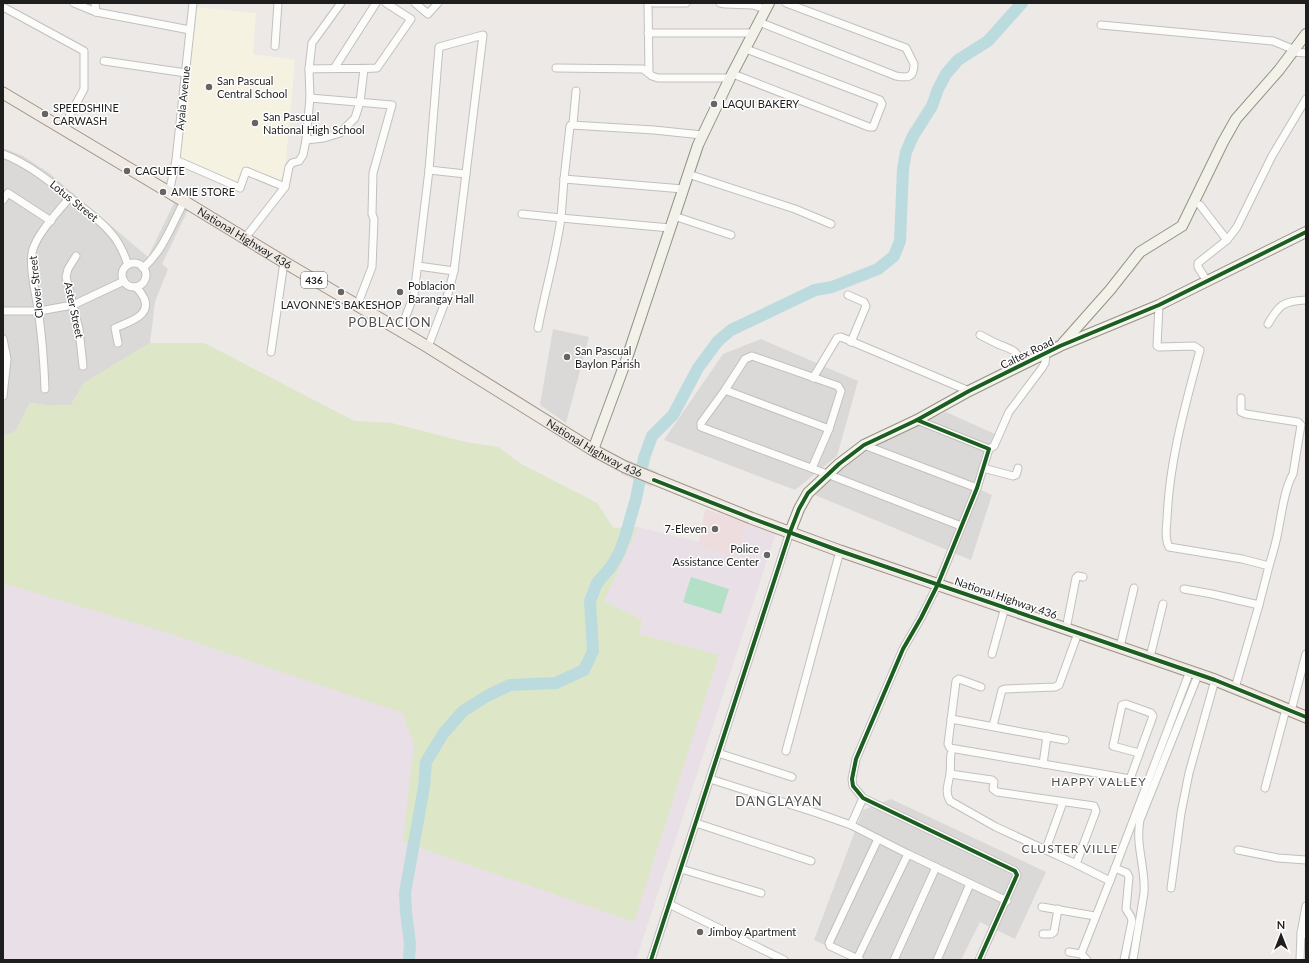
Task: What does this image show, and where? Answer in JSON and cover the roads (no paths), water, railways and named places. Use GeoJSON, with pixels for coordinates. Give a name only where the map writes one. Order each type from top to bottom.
{"type":"FeatureCollection","features":[{"type":"Feature","properties":{"kind":"main road","name":"National Highway 436"},"geometry":{"type":"LineString","coordinates":[[3,93],[357,306],[428,347],[593,450],[624,467],[751,518],[840,551],[1215,680],[1306,717]]}},
{"type":"Feature","properties":{"kind":"street"},"geometry":{"type":"LineString","coordinates":[[74,3],[96,12],[190,30]]}},
{"type":"Feature","properties":{"kind":"street"},"geometry":{"type":"LineString","coordinates":[[95,3],[96,12]]}},
{"type":"Feature","properties":{"kind":"street","name":"Ayala Avenue"},"geometry":{"type":"LineString","coordinates":[[169,193],[176,160],[193,3]]}},
{"type":"Feature","properties":{"kind":"street"},"geometry":{"type":"LineString","coordinates":[[274,46],[278,3]]}},
{"type":"Feature","properties":{"kind":"street"},"geometry":{"type":"LineString","coordinates":[[245,238],[285,186],[289,167],[299,161],[303,155],[310,98],[309,69],[312,43],[341,3]]}},
{"type":"Feature","properties":{"kind":"street"},"geometry":{"type":"LineString","coordinates":[[335,67],[376,3]]}},
{"type":"Feature","properties":{"kind":"street"},"geometry":{"type":"LineString","coordinates":[[309,69],[335,67],[364,69],[378,68],[411,19],[388,3]]}},
{"type":"Feature","properties":{"kind":"street"},"geometry":{"type":"LineString","coordinates":[[415,3],[428,14],[438,3]]}},
{"type":"Feature","properties":{"kind":"street"},"geometry":{"type":"LineString","coordinates":[[648,3],[649,73]]}},
{"type":"Feature","properties":{"kind":"street"},"geometry":{"type":"LineString","coordinates":[[654,3],[686,3]]}},
{"type":"Feature","properties":{"kind":"street"},"geometry":{"type":"LineString","coordinates":[[593,450],[627,358],[702,135],[767,6],[720,3]]}},
{"type":"Feature","properties":{"kind":"street"},"geometry":{"type":"LineString","coordinates":[[759,22],[896,76],[909,77],[911,75],[914,64],[906,48],[786,3]]}},
{"type":"Feature","properties":{"kind":"street"},"geometry":{"type":"LineString","coordinates":[[5,8],[84,51],[84,89],[62,128]]}},
{"type":"Feature","properties":{"kind":"street"},"geometry":{"type":"LineString","coordinates":[[1101,25],[1273,41],[1294,51],[1306,53]]}},
{"type":"Feature","properties":{"kind":"street"},"geometry":{"type":"LineString","coordinates":[[648,33],[754,33]]}},
{"type":"Feature","properties":{"kind":"street"},"geometry":{"type":"LineString","coordinates":[[1060,346],[1110,290],[1140,252],[1182,226],[1223,142],[1236,119],[1294,51],[1306,34]]}},
{"type":"Feature","properties":{"kind":"street"},"geometry":{"type":"LineString","coordinates":[[400,331],[414,295],[418,266],[429,170],[439,47],[483,35],[454,271],[447,297],[428,347]]}},
{"type":"Feature","properties":{"kind":"street"},"geometry":{"type":"LineString","coordinates":[[556,68],[643,68],[652,76],[658,78],[732,76],[872,127],[882,104],[880,100],[746,49]]}},
{"type":"Feature","properties":{"kind":"street"},"geometry":{"type":"LineString","coordinates":[[104,61],[186,73]]}},
{"type":"Feature","properties":{"kind":"street"},"geometry":{"type":"LineString","coordinates":[[306,140],[324,138],[340,133],[355,118],[360,102],[364,69]]}},
{"type":"Feature","properties":{"kind":"street"},"geometry":{"type":"LineString","coordinates":[[538,328],[558,238],[570,126],[573,124],[576,91]]}},
{"type":"Feature","properties":{"kind":"street"},"geometry":{"type":"LineString","coordinates":[[310,98],[392,106],[373,173],[372,214],[374,219],[372,267],[357,306]]}},
{"type":"Feature","properties":{"kind":"street"},"geometry":{"type":"LineString","coordinates":[[1207,281],[1198,266],[1198,263],[1227,240],[1237,227],[1272,156],[1306,99]]}},
{"type":"Feature","properties":{"kind":"street"},"geometry":{"type":"LineString","coordinates":[[573,124],[702,135]]}},
{"type":"Feature","properties":{"kind":"street","name":"Lotus Street"},"geometry":{"type":"LineString","coordinates":[[3,154],[12,157],[47,179],[101,222],[112,234],[124,253],[128,265]]}},
{"type":"Feature","properties":{"kind":"street"},"geometry":{"type":"LineString","coordinates":[[176,160],[240,188],[246,171],[285,186]]}},
{"type":"Feature","properties":{"kind":"street"},"geometry":{"type":"LineString","coordinates":[[429,170],[466,174]]}},
{"type":"Feature","properties":{"kind":"street"},"geometry":{"type":"LineString","coordinates":[[688,174],[794,209],[831,224]]}},
{"type":"Feature","properties":{"kind":"street"},"geometry":{"type":"LineString","coordinates":[[564,179],[683,189]]}},
{"type":"Feature","properties":{"kind":"street"},"geometry":{"type":"LineString","coordinates":[[3,200],[8,193],[51,221]]}},
{"type":"Feature","properties":{"kind":"street","name":"Clover Street"},"geometry":{"type":"LineString","coordinates":[[44,389],[43,353],[39,311],[31,262],[32,250],[38,237],[70,197]]}},
{"type":"Feature","properties":{"kind":"street"},"geometry":{"type":"LineString","coordinates":[[143,268],[152,260],[160,249],[184,202]]}},
{"type":"Feature","properties":{"kind":"street"},"geometry":{"type":"LineString","coordinates":[[1200,205],[1227,240]]}},
{"type":"Feature","properties":{"kind":"street"},"geometry":{"type":"LineString","coordinates":[[522,214],[670,228]]}},
{"type":"Feature","properties":{"kind":"street"},"geometry":{"type":"LineString","coordinates":[[674,216],[731,235]]}},
{"type":"Feature","properties":{"kind":"street","name":"Caltex Road"},"geometry":{"type":"LineString","coordinates":[[790,532],[799,509],[808,493],[827,474],[864,446],[917,420],[969,391],[1060,346],[1159,304],[1306,232]]}},
{"type":"Feature","properties":{"kind":"street","name":"Aster Street"},"geometry":{"type":"LineString","coordinates":[[76,256],[68,269],[66,277],[79,329],[83,366]]}},
{"type":"Feature","properties":{"kind":"street"},"geometry":{"type":"LineString","coordinates":[[271,352],[284,262]]}},
{"type":"Feature","properties":{"kind":"street"},"geometry":{"type":"LineString","coordinates":[[136,264],[143,268],[146,279],[140,286],[129,286],[122,278],[123,270],[128,265],[136,264]]}},
{"type":"Feature","properties":{"kind":"street"},"geometry":{"type":"LineString","coordinates":[[418,266],[454,271]]}},
{"type":"Feature","properties":{"kind":"street"},"geometry":{"type":"LineString","coordinates":[[3,311],[39,311],[73,304],[124,281]]}},
{"type":"Feature","properties":{"kind":"street"},"geometry":{"type":"LineString","coordinates":[[118,343],[116,328],[141,316],[145,309],[144,298],[136,287]]}},
{"type":"Feature","properties":{"kind":"street"},"geometry":{"type":"LineString","coordinates":[[848,295],[864,302],[866,306],[851,342]]}},
{"type":"Feature","properties":{"kind":"street"},"geometry":{"type":"LineString","coordinates":[[1268,324],[1277,309],[1286,303],[1306,300]]}},
{"type":"Feature","properties":{"kind":"street"},"geometry":{"type":"LineString","coordinates":[[1159,304],[1157,346],[1194,346],[1200,350],[1186,404],[1172,469],[1166,530],[1168,545],[1169,547],[1242,559],[1270,566]]}},
{"type":"Feature","properties":{"kind":"street"},"geometry":{"type":"LineString","coordinates":[[980,335],[1015,351],[1022,365]]}},
{"type":"Feature","properties":{"kind":"street"},"geometry":{"type":"LineString","coordinates":[[813,378],[837,338],[841,337],[969,391]]}},
{"type":"Feature","properties":{"kind":"street"},"geometry":{"type":"LineString","coordinates":[[3,339],[7,359],[3,396]]}},
{"type":"Feature","properties":{"kind":"street"},"geometry":{"type":"LineString","coordinates":[[978,960],[1007,900],[1017,875],[1015,871],[863,798],[853,786],[852,779],[856,759],[904,649],[938,584],[977,488],[988,449],[994,446],[1009,412],[1042,368],[1045,363],[1046,354]]}},
{"type":"Feature","properties":{"kind":"street"},"geometry":{"type":"LineString","coordinates":[[812,468],[829,430],[841,391],[838,386],[752,356],[745,359],[701,423],[701,427],[961,526]]}},
{"type":"Feature","properties":{"kind":"street"},"geometry":{"type":"LineString","coordinates":[[725,390],[829,430]]}},
{"type":"Feature","properties":{"kind":"street"},"geometry":{"type":"LineString","coordinates":[[1235,688],[1270,566],[1282,506],[1293,474],[1300,425],[1298,422],[1241,412],[1241,398]]}},
{"type":"Feature","properties":{"kind":"street"},"geometry":{"type":"LineString","coordinates":[[917,420],[988,449]]}},
{"type":"Feature","properties":{"kind":"street"},"geometry":{"type":"LineString","coordinates":[[864,446],[977,488]]}},
{"type":"Feature","properties":{"kind":"street"},"geometry":{"type":"LineString","coordinates":[[983,468],[1013,476],[1016,475],[1018,468]]}},
{"type":"Feature","properties":{"kind":"street"},"geometry":{"type":"LineString","coordinates":[[652,960],[790,532]]}},
{"type":"Feature","properties":{"kind":"street"},"geometry":{"type":"LineString","coordinates":[[786,751],[840,551]]}},
{"type":"Feature","properties":{"kind":"street"},"geometry":{"type":"LineString","coordinates":[[1066,628],[1076,578],[1078,576],[1083,576]]}},
{"type":"Feature","properties":{"kind":"street"},"geometry":{"type":"LineString","coordinates":[[1120,647],[1134,588]]}},
{"type":"Feature","properties":{"kind":"street"},"geometry":{"type":"LineString","coordinates":[[1184,589],[1259,605]]}},
{"type":"Feature","properties":{"kind":"street"},"geometry":{"type":"LineString","coordinates":[[1150,657],[1163,604]]}},
{"type":"Feature","properties":{"kind":"street"},"geometry":{"type":"LineString","coordinates":[[992,654],[1005,607]]}},
{"type":"Feature","properties":{"kind":"street"},"geometry":{"type":"LineString","coordinates":[[993,726],[1002,690],[1055,687],[1059,685],[1078,633]]}},
{"type":"Feature","properties":{"kind":"street"},"geometry":{"type":"LineString","coordinates":[[1265,788],[1306,654]]}},
{"type":"Feature","properties":{"kind":"street"},"geometry":{"type":"LineString","coordinates":[[1081,954],[1146,784],[1194,673]]}},
{"type":"Feature","properties":{"kind":"street"},"geometry":{"type":"LineString","coordinates":[[1133,960],[1145,884],[1138,844],[1140,820],[1194,673]]}},
{"type":"Feature","properties":{"kind":"street"},"geometry":{"type":"LineString","coordinates":[[981,687],[959,679],[956,680],[948,744],[950,748],[1130,779],[1146,784]]}},
{"type":"Feature","properties":{"kind":"street"},"geometry":{"type":"LineString","coordinates":[[1171,888],[1181,813],[1189,773],[1215,680]]}},
{"type":"Feature","properties":{"kind":"street"},"geometry":{"type":"LineString","coordinates":[[1130,779],[1153,716],[1152,714],[1124,704],[1122,705],[1113,746],[1139,753]]}},
{"type":"Feature","properties":{"kind":"street"},"geometry":{"type":"LineString","coordinates":[[951,719],[1065,740]]}},
{"type":"Feature","properties":{"kind":"street"},"geometry":{"type":"LineString","coordinates":[[1043,764],[1047,736]]}},
{"type":"Feature","properties":{"kind":"street"},"geometry":{"type":"LineString","coordinates":[[718,753],[792,777]]}},
{"type":"Feature","properties":{"kind":"street"},"geometry":{"type":"LineString","coordinates":[[951,754],[950,774],[946,791],[950,801],[996,827],[1046,849],[1110,881]]}},
{"type":"Feature","properties":{"kind":"street"},"geometry":{"type":"LineString","coordinates":[[950,774],[992,780],[994,782],[993,789],[997,792],[1094,806],[1096,811],[1076,864]]}},
{"type":"Feature","properties":{"kind":"street"},"geometry":{"type":"LineString","coordinates":[[710,779],[818,812],[851,825],[970,884],[1007,900]]}},
{"type":"Feature","properties":{"kind":"street"},"geometry":{"type":"LineString","coordinates":[[851,825],[863,798]]}},
{"type":"Feature","properties":{"kind":"street"},"geometry":{"type":"LineString","coordinates":[[1046,849],[1063,802]]}},
{"type":"Feature","properties":{"kind":"street"},"geometry":{"type":"LineString","coordinates":[[696,823],[811,861]]}},
{"type":"Feature","properties":{"kind":"street"},"geometry":{"type":"LineString","coordinates":[[878,839],[829,943],[830,946],[859,959],[908,854]]}},
{"type":"Feature","properties":{"kind":"street"},"geometry":{"type":"LineString","coordinates":[[1238,850],[1278,858],[1306,860]]}},
{"type":"Feature","properties":{"kind":"street"},"geometry":{"type":"LineString","coordinates":[[894,960],[936,867]]}},
{"type":"Feature","properties":{"kind":"street"},"geometry":{"type":"LineString","coordinates":[[1115,868],[1127,874],[1129,877],[1126,910],[1132,921],[1124,960]]}},
{"type":"Feature","properties":{"kind":"street"},"geometry":{"type":"LineString","coordinates":[[681,869],[761,893]]}},
{"type":"Feature","properties":{"kind":"street"},"geometry":{"type":"LineString","coordinates":[[936,960],[970,884]]}},
{"type":"Feature","properties":{"kind":"street"},"geometry":{"type":"LineString","coordinates":[[669,904],[784,960]]}},
{"type":"Feature","properties":{"kind":"street"},"geometry":{"type":"LineString","coordinates":[[1300,960],[1306,906]]}},
{"type":"Feature","properties":{"kind":"street"},"geometry":{"type":"LineString","coordinates":[[1042,907],[1095,916]]}},
{"type":"Feature","properties":{"kind":"street"},"geometry":{"type":"LineString","coordinates":[[1043,934],[1050,934],[1054,932],[1058,909]]}},
{"type":"Feature","properties":{"kind":"street"},"geometry":{"type":"LineString","coordinates":[[1069,952],[1081,954],[1087,960]]}},
{"type":"Feature","properties":{"kind":"waterway"},"geometry":{"type":"LineString","coordinates":[[409,960],[410,943],[405,893],[424,787],[426,762],[443,734],[463,711],[487,696],[510,685],[556,683],[584,670],[593,651],[590,601],[597,583],[611,567],[619,553],[636,499],[644,458],[652,436],[673,415],[698,368],[718,341],[731,330],[815,290],[832,287],[878,269],[894,256],[900,241],[903,169],[906,152],[913,136],[932,106],[938,89],[946,74],[958,60],[988,41],[1022,3]]}},
{"type":"Feature","properties":{"kind":"place","name":"San Pascual Central School"},"geometry":{"type":"Point","coordinates":[209,87]}},
{"type":"Feature","properties":{"kind":"place","name":"LAQUI BAKERY"},"geometry":{"type":"Point","coordinates":[714,104]}},
{"type":"Feature","properties":{"kind":"place","name":"SPEEDSHINE CARWASH"},"geometry":{"type":"Point","coordinates":[45,114]}},
{"type":"Feature","properties":{"kind":"place","name":"San Pascual National High School"},"geometry":{"type":"Point","coordinates":[255,123]}},
{"type":"Feature","properties":{"kind":"place","name":"CAGUETE"},"geometry":{"type":"Point","coordinates":[127,171]}},
{"type":"Feature","properties":{"kind":"place","name":"AMIE STORE"},"geometry":{"type":"Point","coordinates":[163,192]}},
{"type":"Feature","properties":{"kind":"place","name":"LAVONNE'S BAKESHOP"},"geometry":{"type":"Point","coordinates":[341,292]}},
{"type":"Feature","properties":{"kind":"place","name":"Poblacion Barangay Hall"},"geometry":{"type":"Point","coordinates":[400,292]}},
{"type":"Feature","properties":{"kind":"place","name":"San Pascual Baylon Parish"},"geometry":{"type":"Point","coordinates":[567,357]}},
{"type":"Feature","properties":{"kind":"place","name":"7-Eleven"},"geometry":{"type":"Point","coordinates":[715,529]}},
{"type":"Feature","properties":{"kind":"place","name":"Police Assistance Center"},"geometry":{"type":"Point","coordinates":[767,555]}},
{"type":"Feature","properties":{"kind":"place","name":"Jimboy Apartment"},"geometry":{"type":"Point","coordinates":[700,932]}},
{"type":"Feature","properties":{"kind":"district","name":"POBLACION"},"geometry":{"type":"Point","coordinates":[390,322]}},
{"type":"Feature","properties":{"kind":"district","name":"HAPPY VALLEY"},"geometry":{"type":"Point","coordinates":[1099,782]}},
{"type":"Feature","properties":{"kind":"district","name":"DANGLAYAN"},"geometry":{"type":"Point","coordinates":[779,801]}},
{"type":"Feature","properties":{"kind":"district","name":"CLUSTER VILLE"},"geometry":{"type":"Point","coordinates":[1070,849]}}]}
